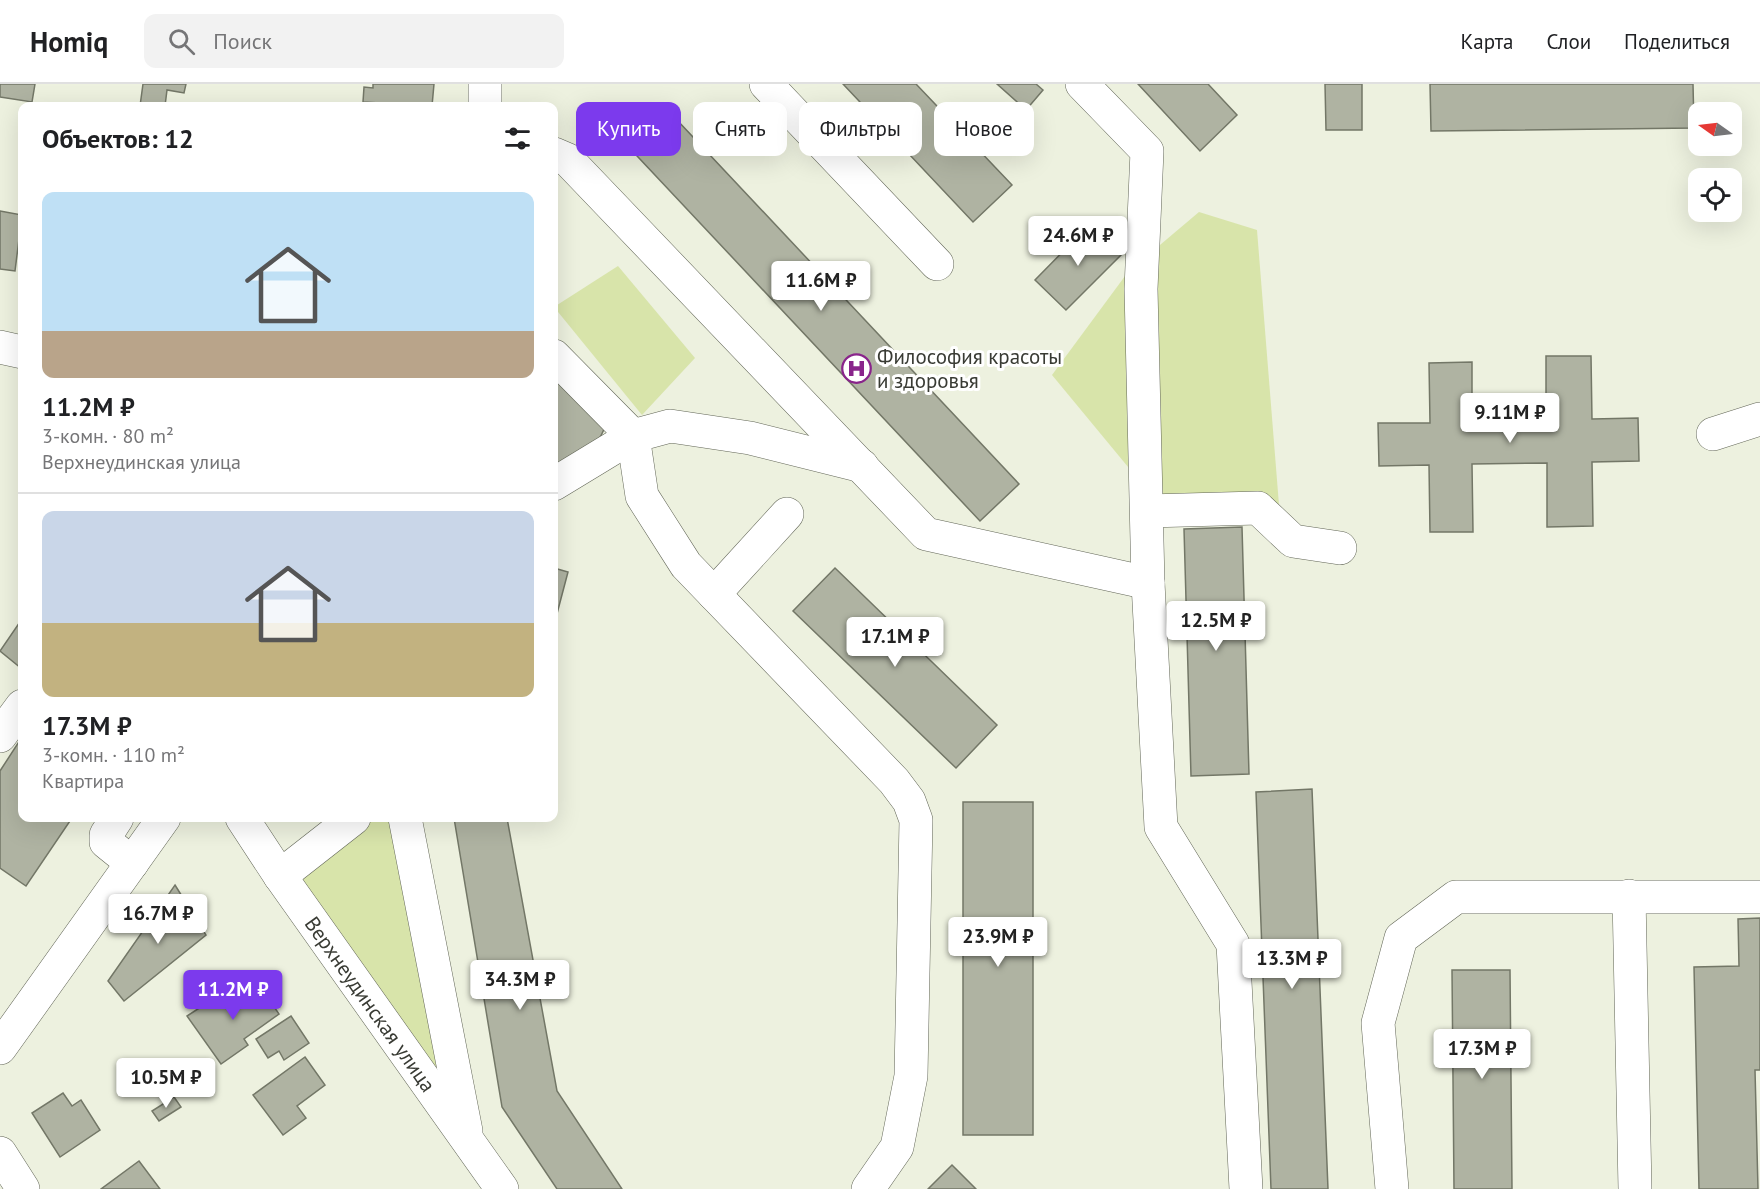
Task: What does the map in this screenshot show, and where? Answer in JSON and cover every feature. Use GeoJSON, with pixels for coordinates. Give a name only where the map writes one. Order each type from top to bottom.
{"type":"FeatureCollection","features":[{"type":"Feature","properties":{"kind":"street"},"geometry":{"type":"LineString","coordinates":[[485,84],[485,102]]}},
{"type":"Feature","properties":{"kind":"street"},"geometry":{"type":"LineString","coordinates":[[766,84],[937,264]]}},
{"type":"Feature","properties":{"kind":"street"},"geometry":{"type":"LineString","coordinates":[[1082,84],[1147,151],[1141,289],[1148,583],[1161,827],[1233,944],[1246,1189]]}},
{"type":"Feature","properties":{"kind":"street"},"geometry":{"type":"LineString","coordinates":[[558,156],[568,160],[926,534],[1148,583]]}},
{"type":"Feature","properties":{"kind":"street"},"geometry":{"type":"LineString","coordinates":[[0,347],[18,351]]}},
{"type":"Feature","properties":{"kind":"street"},"geometry":{"type":"LineString","coordinates":[[558,360],[633,436],[642,496],[686,565],[894,781],[909,801],[916,820],[911,1076],[897,1147],[868,1189]]}},
{"type":"Feature","properties":{"kind":"street"},"geometry":{"type":"LineString","coordinates":[[1713,434],[1760,420]]}},
{"type":"Feature","properties":{"kind":"street"},"geometry":{"type":"LineString","coordinates":[[558,482],[633,436],[670,426],[750,438],[862,466]]}},
{"type":"Feature","properties":{"kind":"street"},"geometry":{"type":"LineString","coordinates":[[1148,512],[1258,508],[1293,541],[1340,548]]}},
{"type":"Feature","properties":{"kind":"street"},"geometry":{"type":"LineString","coordinates":[[714,594],[787,514]]}},
{"type":"Feature","properties":{"kind":"street"},"geometry":{"type":"LineString","coordinates":[[0,736],[18,711]]}},
{"type":"Feature","properties":{"kind":"street"},"geometry":{"type":"LineString","coordinates":[[114,822],[106,835],[106,842],[132,863]]}},
{"type":"Feature","properties":{"kind":"street"},"geometry":{"type":"LineString","coordinates":[[0,1048],[161,822]]}},
{"type":"Feature","properties":{"kind":"street","name":"Верхнеудинская улица"},"geometry":{"type":"LineString","coordinates":[[245,822],[280,876],[502,1189]]}},
{"type":"Feature","properties":{"kind":"street"},"geometry":{"type":"LineString","coordinates":[[280,876],[349,822]]}},
{"type":"Feature","properties":{"kind":"street"},"geometry":{"type":"LineString","coordinates":[[406,822],[468,1141]]}},
{"type":"Feature","properties":{"kind":"street"},"geometry":{"type":"LineString","coordinates":[[1629,896],[1635,1189]]}},
{"type":"Feature","properties":{"kind":"street"},"geometry":{"type":"LineString","coordinates":[[1392,1189],[1378,1023],[1401,938],[1456,897],[1760,897]]}},
{"type":"Feature","properties":{"kind":"street"},"geometry":{"type":"LineString","coordinates":[[0,1153],[23,1189]]}},
{"type":"Feature","properties":{"kind":"green space"},"geometry":{"type":"Polygon","coordinates":[[[1199,212],[1257,230],[1279,505],[1157,502],[1052,375],[1128,272],[1199,212]]]}},
{"type":"Feature","properties":{"kind":"green space"},"geometry":{"type":"Polygon","coordinates":[[[618,266],[695,358],[642,415],[558,312],[558,304],[618,266]]]}},
{"type":"Feature","properties":{"kind":"green space"},"geometry":{"type":"Polygon","coordinates":[[[364,822],[397,822],[453,1098],[297,876],[364,822]]]}},
{"type":"Feature","properties":{"kind":"building"},"geometry":{"type":"Polygon","coordinates":[[[0,84],[35,84],[32,102],[0,97],[0,84]]]}},
{"type":"Feature","properties":{"kind":"building"},"geometry":{"type":"Polygon","coordinates":[[[143,84],[186,84],[184,93],[167,90],[166,102],[141,102],[143,84]]]}},
{"type":"Feature","properties":{"kind":"building"},"geometry":{"type":"Polygon","coordinates":[[[373,84],[434,84],[432,102],[363,102],[364,87],[373,88],[373,84]]]}},
{"type":"Feature","properties":{"kind":"building"},"geometry":{"type":"Polygon","coordinates":[[[843,84],[916,84],[934,103],[934,156],[984,156],[1012,185],[973,222],[911,156],[922,156],[922,102],[860,102],[843,84]]]}},
{"type":"Feature","properties":{"kind":"building"},"geometry":{"type":"Polygon","coordinates":[[[997,84],[1036,84],[1043,90],[1033,102],[1017,102],[997,84]]]}},
{"type":"Feature","properties":{"kind":"building"},"geometry":{"type":"Polygon","coordinates":[[[1138,84],[1208,84],[1237,115],[1200,151],[1138,84]]]}},
{"type":"Feature","properties":{"kind":"building"},"geometry":{"type":"Polygon","coordinates":[[[1325,84],[1362,84],[1362,130],[1326,130],[1325,84]]]}},
{"type":"Feature","properties":{"kind":"building"},"geometry":{"type":"Polygon","coordinates":[[[1430,84],[1693,84],[1693,102],[1688,102],[1688,128],[1431,131],[1430,84]]]}},
{"type":"Feature","properties":{"kind":"building"},"geometry":{"type":"Polygon","coordinates":[[[681,124],[693,137],[693,156],[711,156],[1019,484],[980,521],[637,156],[681,156],[681,124]]]}},
{"type":"Feature","properties":{"kind":"building"},"geometry":{"type":"Polygon","coordinates":[[[0,211],[18,214],[18,247],[15,271],[0,269],[0,211]]]}},
{"type":"Feature","properties":{"kind":"building"},"geometry":{"type":"Polygon","coordinates":[[[1089,225],[1121,255],[1066,310],[1035,280],[1089,225]]]}},
{"type":"Feature","properties":{"kind":"building"},"geometry":{"type":"Polygon","coordinates":[[[1546,356],[1591,356],[1592,419],[1638,418],[1639,461],[1592,462],[1593,526],[1547,527],[1547,463],[1472,464],[1473,532],[1430,532],[1429,465],[1379,466],[1378,423],[1430,423],[1429,363],[1472,362],[1472,421],[1546,420],[1546,356]]]}},
{"type":"Feature","properties":{"kind":"building"},"geometry":{"type":"Polygon","coordinates":[[[558,368],[606,425],[597,444],[562,465],[558,464],[558,368]]]}},
{"type":"Feature","properties":{"kind":"building"},"geometry":{"type":"Polygon","coordinates":[[[1242,527],[1249,774],[1191,776],[1184,529],[1242,527]]]}},
{"type":"Feature","properties":{"kind":"building"},"geometry":{"type":"Polygon","coordinates":[[[835,568],[997,725],[956,768],[793,611],[835,568]]]}},
{"type":"Feature","properties":{"kind":"building"},"geometry":{"type":"Polygon","coordinates":[[[558,569],[568,572],[558,610],[558,569]]]}},
{"type":"Feature","properties":{"kind":"building"},"geometry":{"type":"Polygon","coordinates":[[[18,625],[18,666],[0,651],[18,625]]]}},
{"type":"Feature","properties":{"kind":"building"},"geometry":{"type":"Polygon","coordinates":[[[18,743],[18,822],[69,822],[26,886],[0,868],[0,771],[18,743]]]}},
{"type":"Feature","properties":{"kind":"building"},"geometry":{"type":"Polygon","coordinates":[[[1312,789],[1328,1189],[1271,1189],[1256,792],[1312,789]]]}},
{"type":"Feature","properties":{"kind":"building"},"geometry":{"type":"Polygon","coordinates":[[[963,802],[1033,802],[1033,1135],[963,1135],[963,802]]]}},
{"type":"Feature","properties":{"kind":"building"},"geometry":{"type":"Polygon","coordinates":[[[455,822],[508,822],[557,1091],[622,1189],[557,1189],[502,1107],[455,822]]]}},
{"type":"Feature","properties":{"kind":"building"},"geometry":{"type":"Polygon","coordinates":[[[175,885],[206,935],[124,1001],[108,981],[175,885]]]}},
{"type":"Feature","properties":{"kind":"building"},"geometry":{"type":"Polygon","coordinates":[[[1760,918],[1760,1070],[1755,1070],[1758,1189],[1699,1189],[1694,967],[1739,966],[1738,919],[1760,918]]]}},
{"type":"Feature","properties":{"kind":"building"},"geometry":{"type":"Polygon","coordinates":[[[1452,970],[1510,970],[1512,1189],[1454,1189],[1452,970]]]}},
{"type":"Feature","properties":{"kind":"building"},"geometry":{"type":"Polygon","coordinates":[[[256,980],[279,1014],[244,1039],[248,1045],[221,1064],[187,1016],[213,999],[218,1007],[256,980]]]}},
{"type":"Feature","properties":{"kind":"building"},"geometry":{"type":"Polygon","coordinates":[[[291,1016],[309,1043],[284,1060],[279,1051],[268,1058],[256,1039],[291,1016]]]}},
{"type":"Feature","properties":{"kind":"building"},"geometry":{"type":"Polygon","coordinates":[[[305,1057],[325,1085],[297,1106],[306,1118],[283,1135],[253,1095],[305,1057]]]}},
{"type":"Feature","properties":{"kind":"building"},"geometry":{"type":"Polygon","coordinates":[[[63,1093],[72,1106],[81,1100],[100,1130],[60,1157],[32,1113],[63,1093]]]}},
{"type":"Feature","properties":{"kind":"building"},"geometry":{"type":"Polygon","coordinates":[[[174,1097],[181,1107],[159,1121],[152,1111],[174,1097]]]}},
{"type":"Feature","properties":{"kind":"building"},"geometry":{"type":"Polygon","coordinates":[[[139,1161],[160,1189],[101,1189],[139,1161]]]}},
{"type":"Feature","properties":{"kind":"building"},"geometry":{"type":"Polygon","coordinates":[[[952,1165],[976,1189],[928,1189],[952,1165]]]}},
{"type":"Feature","properties":{"kind":"place","name":"Философия красоты и здоровья"},"geometry":{"type":"Point","coordinates":[856,368]}}]}
